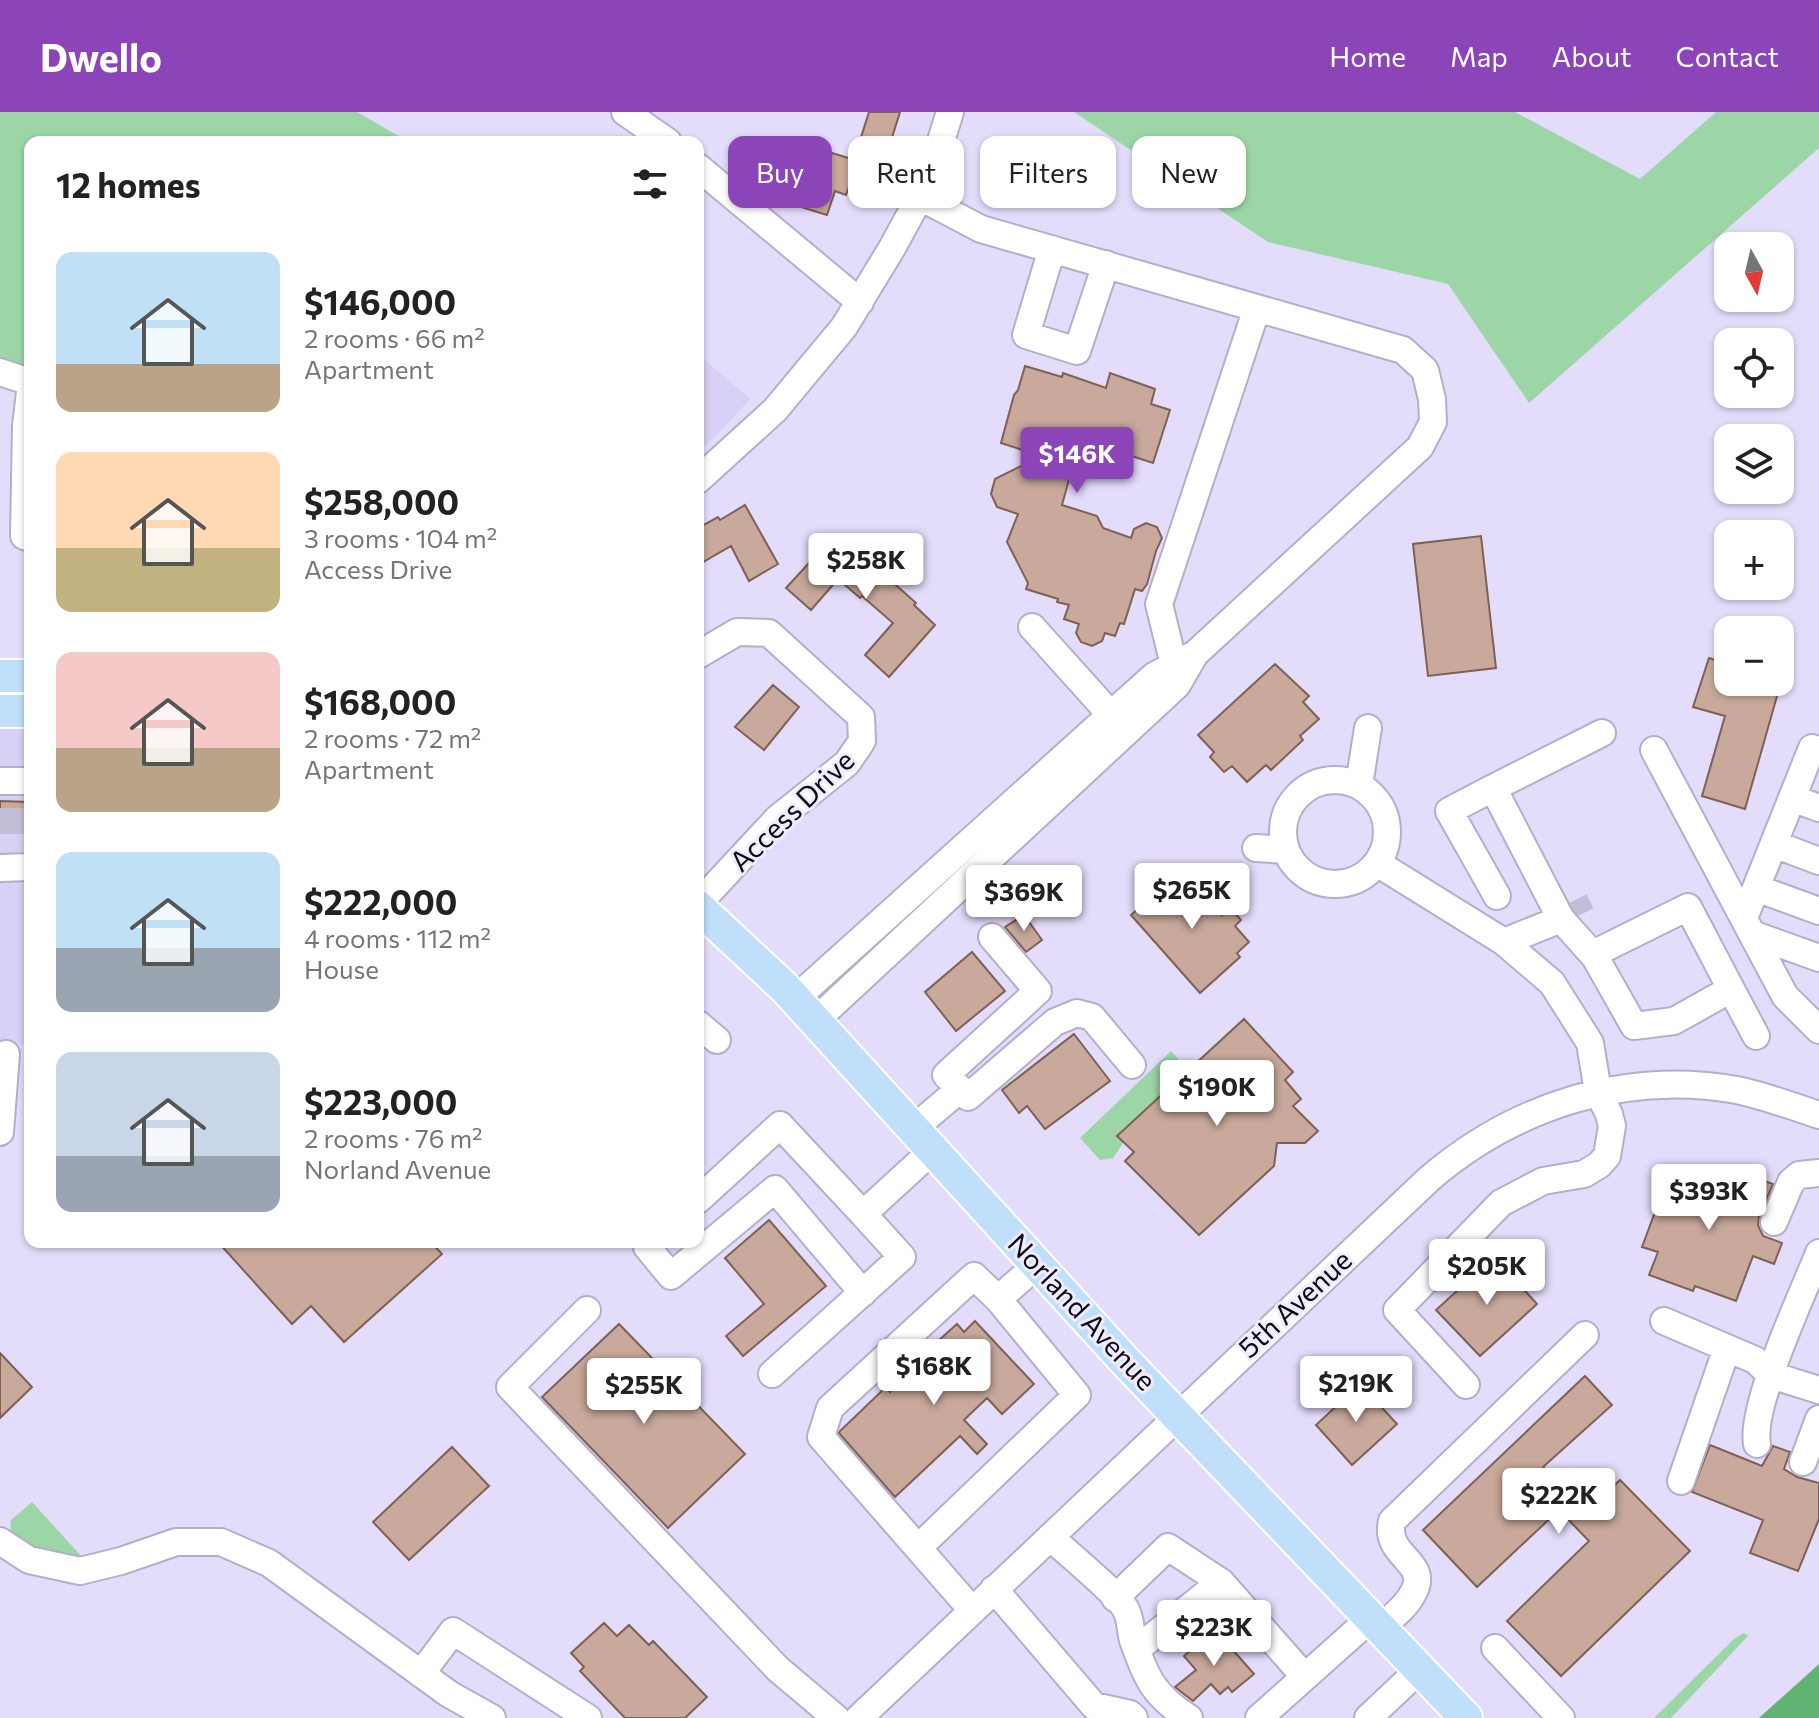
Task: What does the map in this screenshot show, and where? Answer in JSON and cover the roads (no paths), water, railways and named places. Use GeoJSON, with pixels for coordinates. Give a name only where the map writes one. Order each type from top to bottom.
{"type":"FeatureCollection","features":[{"type":"Feature","properties":{"kind":"main road"},"geometry":{"type":"LineString","coordinates":[[0,676],[24,676]]}},
{"type":"Feature","properties":{"kind":"main road"},"geometry":{"type":"LineString","coordinates":[[0,711],[24,711]]}},
{"type":"Feature","properties":{"kind":"main road","name":"Norland Avenue"},"geometry":{"type":"LineString","coordinates":[[704,911],[805,1010],[1177,1415],[1466,1718]]}},
{"type":"Feature","properties":{"kind":"street"},"geometry":{"type":"LineString","coordinates":[[625,112],[659,136]]}},
{"type":"Feature","properties":{"kind":"street"},"geometry":{"type":"LineString","coordinates":[[942,136],[950,112]]}},
{"type":"Feature","properties":{"kind":"street"},"geometry":{"type":"LineString","coordinates":[[704,172],[860,302]]}},
{"type":"Feature","properties":{"kind":"street"},"geometry":{"type":"LineString","coordinates":[[704,467],[775,410],[844,327],[914,208]]}},
{"type":"Feature","properties":{"kind":"street"},"geometry":{"type":"LineString","coordinates":[[805,1010],[1119,723],[1177,685],[1184,660],[1420,447],[1433,422],[1432,399],[1425,370],[1403,350],[981,229],[941,208]]}},
{"type":"Feature","properties":{"kind":"street"},"geometry":{"type":"LineString","coordinates":[[1052,249],[1026,335],[1077,351],[1106,264]]}},
{"type":"Feature","properties":{"kind":"street"},"geometry":{"type":"LineString","coordinates":[[1184,660],[1159,604],[1257,308]]}},
{"type":"Feature","properties":{"kind":"street"},"geometry":{"type":"LineString","coordinates":[[0,372],[24,380]]}},
{"type":"Feature","properties":{"kind":"street"},"geometry":{"type":"LineString","coordinates":[[1032,627],[1119,723]]}},
{"type":"Feature","properties":{"kind":"street","name":"Access Drive"},"geometry":{"type":"LineString","coordinates":[[704,651],[737,632],[769,633],[861,717],[862,741],[847,763],[777,819],[704,898]]}},
{"type":"Feature","properties":{"kind":"street"},"geometry":{"type":"LineString","coordinates":[[1359,785],[1368,728]]}},
{"type":"Feature","properties":{"kind":"street"},"geometry":{"type":"LineString","coordinates":[[1497,896],[1449,811],[1602,733]]}},
{"type":"Feature","properties":{"kind":"street"},"geometry":{"type":"LineString","coordinates":[[1654,750],[1785,996],[1819,1030]]}},
{"type":"Feature","properties":{"kind":"street"},"geometry":{"type":"LineString","coordinates":[[1748,926],[1756,888],[1815,750]]}},
{"type":"Feature","properties":{"kind":"street"},"geometry":{"type":"LineString","coordinates":[[1337,780],[1359,785],[1378,803],[1385,818],[1385,849],[1377,863],[1351,882],[1320,882],[1305,875],[1293,864],[1283,833],[1285,816],[1293,802],[1305,790],[1320,782],[1337,780]]}},
{"type":"Feature","properties":{"kind":"street"},"geometry":{"type":"LineString","coordinates":[[0,781],[24,781]]}},
{"type":"Feature","properties":{"kind":"street"},"geometry":{"type":"LineString","coordinates":[[1493,788],[1634,1026],[1674,1021],[1731,989]]}},
{"type":"Feature","properties":{"kind":"street"},"geometry":{"type":"LineString","coordinates":[[1792,798],[1819,808]]}},
{"type":"Feature","properties":{"kind":"street"},"geometry":{"type":"LineString","coordinates":[[1774,844],[1819,861]]}},
{"type":"Feature","properties":{"kind":"street"},"geometry":{"type":"LineString","coordinates":[[1256,848],[1286,850]]}},
{"type":"Feature","properties":{"kind":"street"},"geometry":{"type":"LineString","coordinates":[[1377,863],[1504,942],[1552,983],[1590,1043],[1598,1092],[1612,1126],[1609,1148],[1603,1161],[1584,1174],[1543,1181],[1501,1203],[1397,1310],[1466,1385]]}},
{"type":"Feature","properties":{"kind":"street"},"geometry":{"type":"LineString","coordinates":[[0,868],[24,867]]}},
{"type":"Feature","properties":{"kind":"street"},"geometry":{"type":"LineString","coordinates":[[1756,888],[1819,911]]}},
{"type":"Feature","properties":{"kind":"street"},"geometry":{"type":"LineString","coordinates":[[1504,942],[1574,921],[1688,907],[1756,1036]]}},
{"type":"Feature","properties":{"kind":"street"},"geometry":{"type":"LineString","coordinates":[[1748,926],[1819,958]]}},
{"type":"Feature","properties":{"kind":"street"},"geometry":{"type":"LineString","coordinates":[[992,937],[1038,991],[946,1075],[968,1097],[1055,1022],[1077,1013],[1092,1017],[1132,1065]]}},
{"type":"Feature","properties":{"kind":"street"},"geometry":{"type":"LineString","coordinates":[[0,1132],[12,1054]]}},
{"type":"Feature","properties":{"kind":"street","name":"5th Avenue"},"geometry":{"type":"LineString","coordinates":[[876,1712],[972,1610],[1177,1415],[1448,1163],[1481,1140],[1519,1119],[1556,1104],[1598,1092],[1654,1085],[1702,1086],[1764,1096],[1819,1115]]}},
{"type":"Feature","properties":{"kind":"street"},"geometry":{"type":"LineString","coordinates":[[863,1214],[960,1089]]}},
{"type":"Feature","properties":{"kind":"street"},"geometry":{"type":"LineString","coordinates":[[704,1195],[780,1125],[902,1257],[772,1374]]}},
{"type":"Feature","properties":{"kind":"street"},"geometry":{"type":"LineString","coordinates":[[1774,1222],[1791,1182],[1799,1175],[1819,1173]]}},
{"type":"Feature","properties":{"kind":"street"},"geometry":{"type":"LineString","coordinates":[[648,1248],[671,1276],[775,1189],[863,1293]]}},
{"type":"Feature","properties":{"kind":"street"},"geometry":{"type":"LineString","coordinates":[[1757,1444],[1756,1427],[1771,1375],[1819,1253]]}},
{"type":"Feature","properties":{"kind":"street"},"geometry":{"type":"LineString","coordinates":[[998,1299],[1037,1265]]}},
{"type":"Feature","properties":{"kind":"street"},"geometry":{"type":"LineString","coordinates":[[918,1548],[1077,1395],[998,1299],[974,1276],[830,1408],[821,1437],[972,1610]]}},
{"type":"Feature","properties":{"kind":"street"},"geometry":{"type":"LineString","coordinates":[[587,1310],[510,1387],[778,1669],[836,1718]]}},
{"type":"Feature","properties":{"kind":"street"},"geometry":{"type":"LineString","coordinates":[[1664,1321],[1755,1360],[1771,1375],[1819,1390]]}},
{"type":"Feature","properties":{"kind":"street"},"geometry":{"type":"LineString","coordinates":[[1259,1718],[1305,1677],[1411,1597],[1417,1580],[1416,1568],[1394,1547],[1392,1521],[1585,1335]]}},
{"type":"Feature","properties":{"kind":"street"},"geometry":{"type":"LineString","coordinates":[[1681,1481],[1727,1348]]}},
{"type":"Feature","properties":{"kind":"street"},"geometry":{"type":"LineString","coordinates":[[1803,1462],[1819,1419]]}},
{"type":"Feature","properties":{"kind":"street"},"geometry":{"type":"LineString","coordinates":[[1050,1537],[1125,1607],[1137,1649],[1157,1693],[1166,1704],[1189,1718]]}},
{"type":"Feature","properties":{"kind":"street"},"geometry":{"type":"LineString","coordinates":[[0,1541],[29,1560],[80,1571],[176,1542],[221,1542],[269,1563],[449,1694],[492,1718]]}},
{"type":"Feature","properties":{"kind":"street"},"geometry":{"type":"LineString","coordinates":[[1115,1598],[1168,1547],[1221,1582],[1305,1677]]}},
{"type":"Feature","properties":{"kind":"street"},"geometry":{"type":"LineString","coordinates":[[1137,1649],[1221,1582]]}},
{"type":"Feature","properties":{"kind":"street"},"geometry":{"type":"LineString","coordinates":[[994,1589],[1094,1706],[1130,1714],[1134,1718]]}},
{"type":"Feature","properties":{"kind":"street"},"geometry":{"type":"LineString","coordinates":[[421,1674],[453,1631],[588,1718]]}},
{"type":"Feature","properties":{"kind":"street"},"geometry":{"type":"LineString","coordinates":[[1495,1648],[1561,1718]]}},
{"type":"Feature","properties":{"kind":"street"},"geometry":{"type":"LineString","coordinates":[[1368,1718],[1420,1669]]}},
{"type":"Feature","properties":{"kind":"tunnel"},"geometry":{"type":"LineString","coordinates":[[0,821],[24,821]]}},
{"type":"Feature","properties":{"kind":"tunnel"},"geometry":{"type":"LineString","coordinates":[[1575,900],[1582,914]]}}]}
